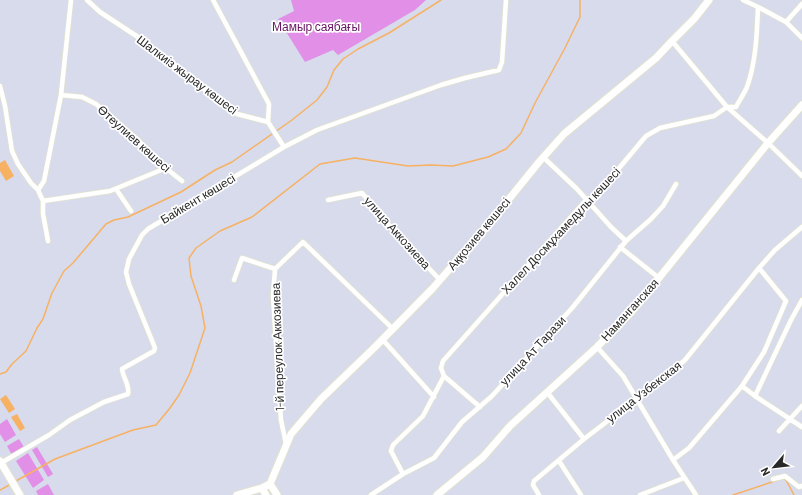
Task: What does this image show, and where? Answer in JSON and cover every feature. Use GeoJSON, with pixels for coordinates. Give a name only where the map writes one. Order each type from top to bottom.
{"type":"FeatureCollection","features":[{"type":"Feature","properties":{"kind":"main road","name":"Аққозиев көшесі"},"geometry":{"type":"LineString","coordinates":[[270,484],[274,478],[286,444],[297,426],[321,399],[393,329],[440,280],[564,134],[656,58],[694,19],[709,0]]}},
{"type":"Feature","properties":{"kind":"main road","name":"Наманганская"},"geometry":{"type":"LineString","coordinates":[[437,495],[483,457],[510,426],[596,347],[633,310],[768,143],[802,105]]}},
{"type":"Feature","properties":{"kind":"main road"},"geometry":{"type":"LineString","coordinates":[[0,462],[20,495]]}},
{"type":"Feature","properties":{"kind":"main road"},"geometry":{"type":"LineString","coordinates":[[237,495],[262,488],[270,484],[276,495]]}},
{"type":"Feature","properties":{"kind":"main road"},"geometry":{"type":"LineString","coordinates":[[262,488],[266,495]]}},
{"type":"Feature","properties":{"kind":"street"},"geometry":{"type":"LineString","coordinates":[[38,190],[44,181],[62,95],[71,0]]}},
{"type":"Feature","properties":{"kind":"street","name":"Шалкиіз жырау көшесі"},"geometry":{"type":"LineString","coordinates":[[87,0],[100,12],[141,39],[225,106],[237,114],[268,122]]}},
{"type":"Feature","properties":{"kind":"street"},"geometry":{"type":"LineString","coordinates":[[213,0],[269,104],[268,122],[284,147]]}},
{"type":"Feature","properties":{"kind":"street","name":"Байкент көшесі"},"geometry":{"type":"LineString","coordinates":[[0,462],[49,435],[70,420],[104,402],[128,394],[129,389],[122,373],[122,369],[154,351],[155,348],[129,284],[126,272],[129,259],[142,235],[148,229],[284,147],[317,130],[441,85],[499,70],[502,62],[506,0]]}},
{"type":"Feature","properties":{"kind":"street"},"geometry":{"type":"LineString","coordinates":[[743,0],[786,22],[802,38]]}},
{"type":"Feature","properties":{"kind":"street"},"geometry":{"type":"LineString","coordinates":[[786,22],[802,4]]}},
{"type":"Feature","properties":{"kind":"street","name":"Халел Досмұхамедұлы көшесі"},"geometry":{"type":"LineString","coordinates":[[402,474],[391,451],[392,445],[423,416],[444,376],[441,368],[443,361],[587,199],[594,198],[646,136],[660,128],[714,116],[727,107],[736,107],[746,88],[753,64],[757,36],[758,7]]}},
{"type":"Feature","properties":{"kind":"street"},"geometry":{"type":"LineString","coordinates":[[672,41],[727,107],[768,143],[802,176]]}},
{"type":"Feature","properties":{"kind":"street"},"geometry":{"type":"LineString","coordinates":[[0,86],[5,106],[12,151],[18,164],[31,183],[38,190],[43,201],[43,214],[48,241]]}},
{"type":"Feature","properties":{"kind":"street","name":"Өтеулиев көшесі"},"geometry":{"type":"LineString","coordinates":[[62,95],[82,97],[96,104],[138,139],[182,182]]}},
{"type":"Feature","properties":{"kind":"street"},"geometry":{"type":"LineString","coordinates":[[543,157],[587,199],[611,227],[626,241]]}},
{"type":"Feature","properties":{"kind":"street"},"geometry":{"type":"LineString","coordinates":[[43,201],[110,191],[166,168]]}},
{"type":"Feature","properties":{"kind":"street","name":"улица Ат Тарази"},"geometry":{"type":"LineString","coordinates":[[371,495],[402,474],[434,458],[462,422],[492,396],[573,307],[620,247],[663,206],[676,184]]}},
{"type":"Feature","properties":{"kind":"street"},"geometry":{"type":"LineString","coordinates":[[116,189],[131,211]]}},
{"type":"Feature","properties":{"kind":"street","name":"улица Аккозиева"},"geometry":{"type":"LineString","coordinates":[[328,200],[362,193],[400,238],[440,280]]}},
{"type":"Feature","properties":{"kind":"street","name":"улица Узбекская"},"geometry":{"type":"LineString","coordinates":[[539,495],[533,485],[533,482],[584,439],[663,379],[685,360],[759,268],[775,250],[802,227]]}},
{"type":"Feature","properties":{"kind":"street","name":"1-й переулок Аккозиева"},"geometry":{"type":"LineString","coordinates":[[286,444],[280,408],[273,296],[275,269],[303,242],[393,329]]}},
{"type":"Feature","properties":{"kind":"street"},"geometry":{"type":"LineString","coordinates":[[620,247],[659,278]]}},
{"type":"Feature","properties":{"kind":"street"},"geometry":{"type":"LineString","coordinates":[[234,280],[242,258],[275,269]]}},
{"type":"Feature","properties":{"kind":"street"},"geometry":{"type":"LineString","coordinates":[[673,460],[689,448],[742,386],[764,352],[786,301],[759,268]]}},
{"type":"Feature","properties":{"kind":"street"},"geometry":{"type":"LineString","coordinates":[[755,396],[802,300]]}},
{"type":"Feature","properties":{"kind":"street"},"geometry":{"type":"LineString","coordinates":[[382,340],[434,397]]}},
{"type":"Feature","properties":{"kind":"street"},"geometry":{"type":"LineString","coordinates":[[596,347],[623,376],[695,495]]}},
{"type":"Feature","properties":{"kind":"street"},"geometry":{"type":"LineString","coordinates":[[444,376],[480,406]]}},
{"type":"Feature","properties":{"kind":"street"},"geometry":{"type":"LineString","coordinates":[[742,386],[802,427]]}},
{"type":"Feature","properties":{"kind":"street"},"geometry":{"type":"LineString","coordinates":[[547,392],[584,439]]}},
{"type":"Feature","properties":{"kind":"street"},"geometry":{"type":"LineString","coordinates":[[779,431],[802,406]]}},
{"type":"Feature","properties":{"kind":"street"},"geometry":{"type":"LineString","coordinates":[[559,460],[581,495]]}},
{"type":"Feature","properties":{"kind":"street"},"geometry":{"type":"LineString","coordinates":[[773,479],[784,476],[799,487],[802,486]]}},
{"type":"Feature","properties":{"kind":"street"},"geometry":{"type":"LineString","coordinates":[[640,495],[684,478]]}},
{"type":"Feature","properties":{"kind":"green space","name":"Мамыр саябағы"},"geometry":{"type":"Polygon","coordinates":[[[291,0],[426,0],[415,10],[338,55],[333,50],[305,62],[278,19],[294,11],[291,0]]]}},
{"type":"Feature","properties":{"kind":"green space"},"geometry":{"type":"Polygon","coordinates":[[[7,419],[16,435],[5,442],[0,434],[0,424],[7,419]]]}},
{"type":"Feature","properties":{"kind":"green space"},"geometry":{"type":"Polygon","coordinates":[[[19,439],[24,447],[12,455],[7,446],[19,439]]]}},
{"type":"Feature","properties":{"kind":"green space"},"geometry":{"type":"Polygon","coordinates":[[[37,447],[53,474],[48,477],[32,450],[37,447]]]}},
{"type":"Feature","properties":{"kind":"green space"},"geometry":{"type":"Polygon","coordinates":[[[28,453],[44,480],[33,488],[16,461],[28,453]]]}},
{"type":"Feature","properties":{"kind":"green space"},"geometry":{"type":"Polygon","coordinates":[[[48,484],[54,495],[38,495],[36,491],[48,484]]]}},
{"type":"Feature","properties":{"kind":"shaded area"},"geometry":{"type":"Polygon","coordinates":[[[5,160],[14,176],[6,181],[0,171],[0,163],[5,160]]]}},
{"type":"Feature","properties":{"kind":"shaded area"},"geometry":{"type":"Polygon","coordinates":[[[6,395],[15,409],[9,413],[0,399],[6,395]]]}},
{"type":"Feature","properties":{"kind":"shaded area"},"geometry":{"type":"Polygon","coordinates":[[[17,414],[25,428],[20,431],[11,417],[17,414]]]}},
{"type":"Feature","properties":{"kind":"waterway"},"geometry":{"type":"LineString","coordinates":[[0,374],[6,372],[26,351],[43,319],[52,293],[64,271],[73,263],[106,224],[114,220],[128,217],[181,192],[215,170],[232,162],[292,120],[317,100],[327,87],[334,70],[343,59],[358,49],[389,33],[441,0]]}},
{"type":"Feature","properties":{"kind":"waterway"},"geometry":{"type":"LineString","coordinates":[[16,481],[55,459],[133,430],[156,425],[170,408],[179,395],[190,373],[205,328],[201,306],[191,276],[189,258],[196,248],[220,231],[252,217],[320,164],[355,158],[408,166],[453,166],[488,157],[506,149],[521,133],[535,103],[565,48],[580,17],[580,0]]}},
{"type":"Feature","properties":{"kind":"waterway"},"geometry":{"type":"LineString","coordinates":[[784,479],[794,495]]}},
{"type":"Feature","properties":{"kind":"waterway"},"geometry":{"type":"LineString","coordinates":[[733,495],[778,480]]}},
{"type":"Feature","properties":{"kind":"waterway"},"geometry":{"type":"LineString","coordinates":[[0,490],[11,484]]}}]}
